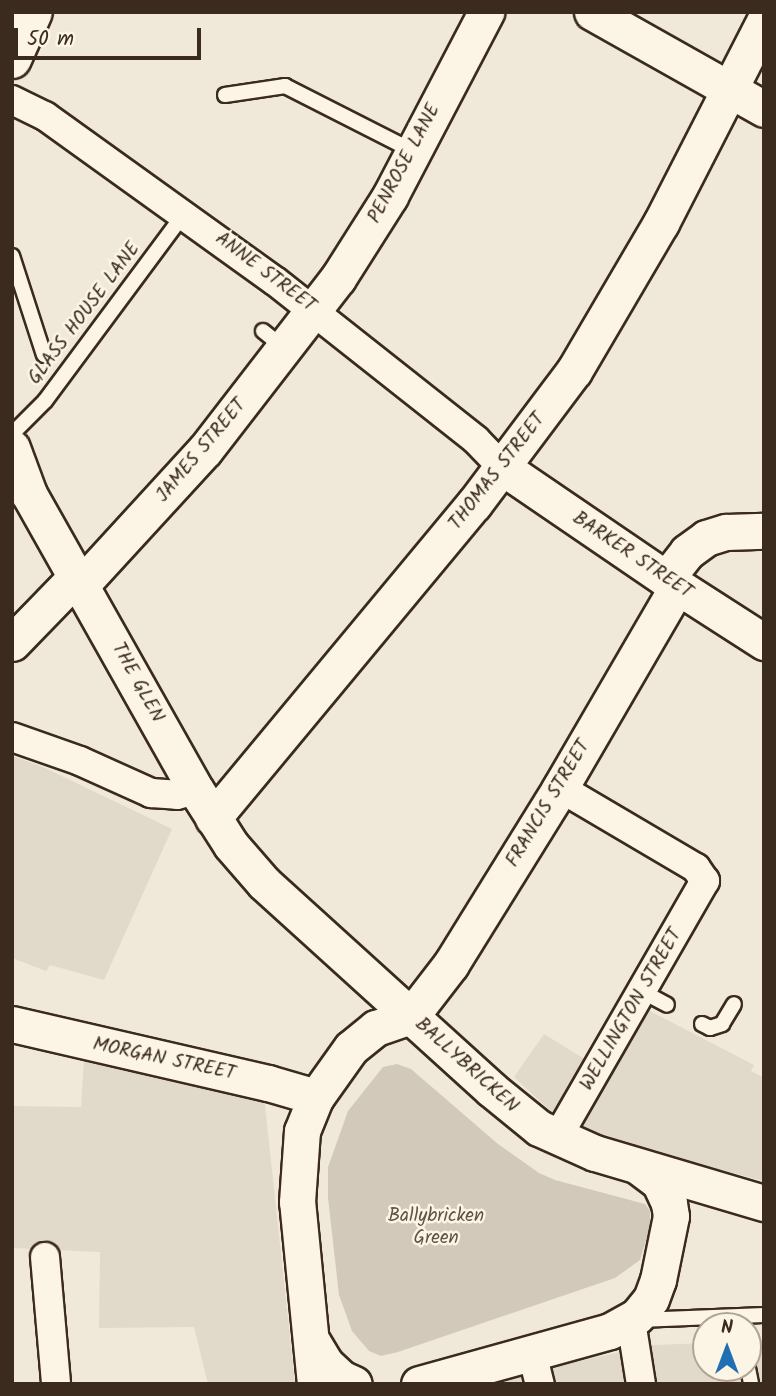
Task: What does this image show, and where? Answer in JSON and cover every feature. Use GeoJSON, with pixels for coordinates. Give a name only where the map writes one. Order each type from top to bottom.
{"type":"FeatureCollection","features":[{"type":"Feature","properties":{"kind":"main road"},"geometry":{"type":"LineString","coordinates":[[12,59],[33,12]]}},
{"type":"Feature","properties":{"kind":"street","name":"PENROSE LANE"},"geometry":{"type":"LineString","coordinates":[[315,310],[373,224],[486,12]]}},
{"type":"Feature","properties":{"kind":"street"},"geometry":{"type":"LineString","coordinates":[[592,12],[764,109]]}},
{"type":"Feature","properties":{"kind":"street","name":"THOMAS STREET"},"geometry":{"type":"LineString","coordinates":[[205,804],[502,467],[553,402],[597,335],[764,22]]}},
{"type":"Feature","properties":{"kind":"street","name":"ANNE STREET"},"geometry":{"type":"LineString","coordinates":[[12,100],[45,116],[184,214],[220,252],[315,310],[476,440],[502,467]]}},
{"type":"Feature","properties":{"kind":"street","name":"JAMES STREET"},"geometry":{"type":"LineString","coordinates":[[80,580],[168,493],[274,340],[315,310]]}},
{"type":"Feature","properties":{"kind":"street","name":"THE GLEN"},"geometry":{"type":"LineString","coordinates":[[12,448],[20,497],[80,580],[205,804],[264,883],[411,1016]]}},
{"type":"Feature","properties":{"kind":"street","name":"BARKER STREET"},"geometry":{"type":"LineString","coordinates":[[502,467],[764,642]]}},
{"type":"Feature","properties":{"kind":"street","name":"FRANCIS STREET"},"geometry":{"type":"LineString","coordinates":[[411,1016],[451,964],[560,788],[687,552],[706,538],[726,532],[764,531]]}},
{"type":"Feature","properties":{"kind":"street"},"geometry":{"type":"LineString","coordinates":[[12,643],[80,580]]}},
{"type":"Feature","properties":{"kind":"street"},"geometry":{"type":"LineString","coordinates":[[12,737],[80,761],[158,795],[177,795],[205,804]]}},
{"type":"Feature","properties":{"kind":"street","name":"WELLINGTON STREET"},"geometry":{"type":"LineString","coordinates":[[556,1138],[655,998],[705,881],[696,868],[560,788]]}},
{"type":"Feature","properties":{"kind":"street","name":"THE GLEN"},"geometry":{"type":"LineString","coordinates":[[351,964],[362,985],[364,1002],[360,1033],[351,1048]]}},
{"type":"Feature","properties":{"kind":"street","name":"BALLYBRICKEN"},"geometry":{"type":"LineString","coordinates":[[315,1384],[312,1341],[302,1276],[297,1202],[299,1146],[305,1120],[316,1097],[351,1048],[376,1028],[411,1016],[515,1110],[556,1138],[636,1166],[750,1199]]}},
{"type":"Feature","properties":{"kind":"street","name":"MORGAN STREET"},"geometry":{"type":"LineString","coordinates":[[12,1024],[268,1083],[316,1097]]}},
{"type":"Feature","properties":{"kind":"street","name":"BALLYBRICKEN"},"geometry":{"type":"LineString","coordinates":[[419,1384],[536,1368],[631,1321],[642,1312],[655,1290],[669,1233],[671,1210],[662,1187],[649,1173],[636,1166]]}},
{"type":"Feature","properties":{"kind":"street","name":"BALLYBRICKEN"},"geometry":{"type":"LineString","coordinates":[[669,1233],[676,1218],[695,1201],[719,1194],[750,1199]]}},
{"type":"Feature","properties":{"kind":"street"},"geometry":{"type":"LineString","coordinates":[[45,1257],[56,1384]]}},
{"type":"Feature","properties":{"kind":"street"},"geometry":{"type":"LineString","coordinates":[[631,1321],[641,1384]]}},
{"type":"Feature","properties":{"kind":"street","name":"BALLYBRICKEN"},"geometry":{"type":"LineString","coordinates":[[312,1341],[332,1371],[354,1384]]}},
{"type":"Feature","properties":{"kind":"lane"},"geometry":{"type":"LineString","coordinates":[[225,95],[285,86],[413,150]]}},
{"type":"Feature","properties":{"kind":"lane","name":"GLASS HOUSE LANE"},"geometry":{"type":"LineString","coordinates":[[12,433],[45,401],[184,214]]}},
{"type":"Feature","properties":{"kind":"lane"},"geometry":{"type":"LineString","coordinates":[[12,256],[44,355]]}},
{"type":"Feature","properties":{"kind":"lane"},"geometry":{"type":"LineString","coordinates":[[702,1024],[710,1028],[722,1024],[734,1004]]}},
{"type":"Feature","properties":{"kind":"lane","name":"BALLYBRICKEN"},"geometry":{"type":"LineString","coordinates":[[631,1321],[692,1321]]}},
{"type":"Feature","properties":{"kind":"shaded area"},"geometry":{"type":"Polygon","coordinates":[[[12,756],[43,767],[172,829],[104,980],[50,965],[46,971],[12,958],[12,756]]]}},
{"type":"Feature","properties":{"kind":"shaded area"},"geometry":{"type":"Polygon","coordinates":[[[644,1008],[754,1065],[751,1071],[764,1078],[764,1181],[572,1131],[514,1077],[544,1034],[607,1073],[644,1008]]]}},
{"type":"Feature","properties":{"kind":"shaded area"},"geometry":{"type":"Polygon","coordinates":[[[84,1059],[264,1096],[295,1384],[208,1384],[194,1327],[99,1328],[100,1252],[12,1248],[12,1106],[81,1107],[84,1059]]]}},
{"type":"Feature","properties":{"kind":"shaded area"},"geometry":{"type":"Polygon","coordinates":[[[762,1340],[764,1384],[470,1384],[654,1345],[692,1344],[692,1382],[762,1382],[762,1340]]]}},
{"type":"Feature","properties":{"kind":"green space","name":"Ballybricken Green"},"geometry":{"type":"Polygon","coordinates":[[[397,1064],[411,1069],[498,1144],[539,1173],[555,1180],[645,1204],[650,1211],[650,1227],[640,1260],[615,1278],[398,1352],[381,1356],[369,1351],[352,1331],[339,1295],[328,1198],[328,1167],[348,1111],[383,1067],[397,1064]]]}}]}
